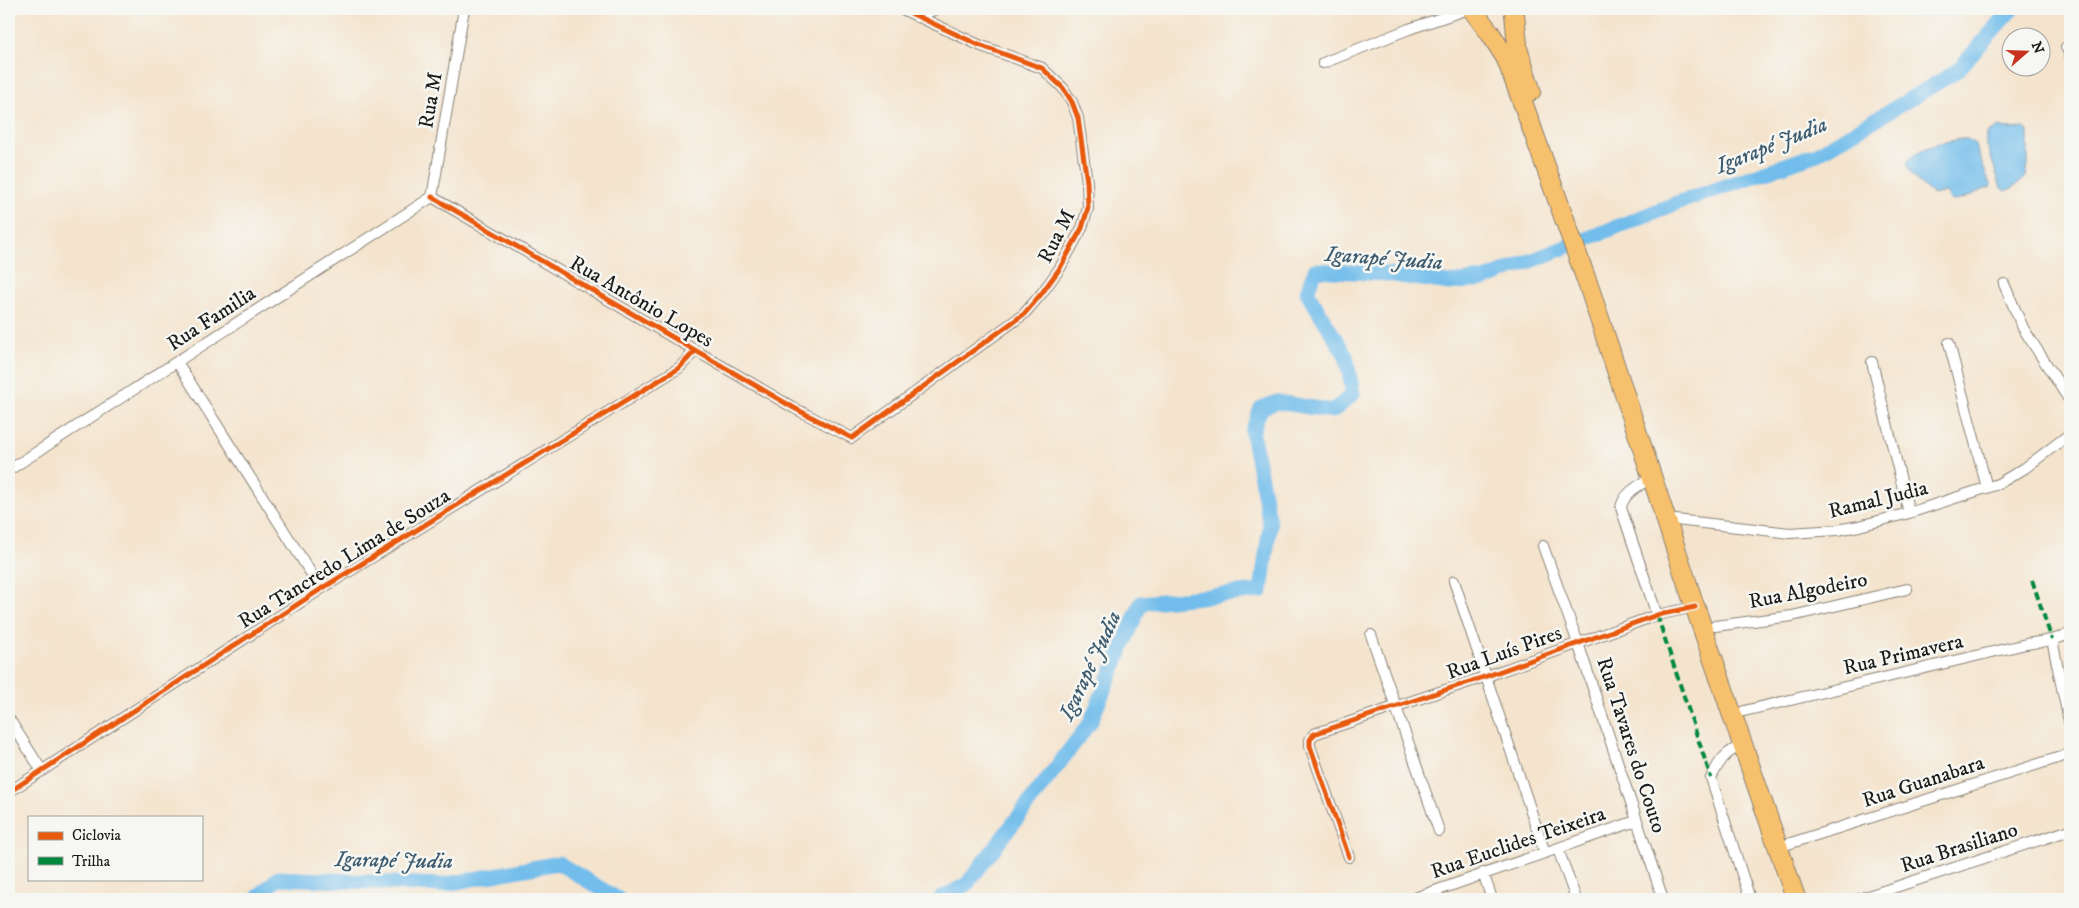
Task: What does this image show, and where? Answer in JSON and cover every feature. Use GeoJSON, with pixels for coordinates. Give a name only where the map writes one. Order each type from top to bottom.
{"type":"FeatureCollection","features":[{"type":"Feature","properties":{"kind":"highway"},"geometry":{"type":"LineString","coordinates":[[1472,9],[1506,58],[1553,172],[1715,626],[1807,899]]}},
{"type":"Feature","properties":{"kind":"highway"},"geometry":{"type":"LineString","coordinates":[[1514,9],[1518,50],[1553,172]]}},
{"type":"Feature","properties":{"kind":"highway"},"geometry":{"type":"LineString","coordinates":[[1594,288],[1651,478],[1796,899]]}},
{"type":"Feature","properties":{"kind":"street","name":"Rua M"},"geometry":{"type":"LineString","coordinates":[[432,197],[464,9]]}},
{"type":"Feature","properties":{"kind":"street","name":"Rua M"},"geometry":{"type":"LineString","coordinates":[[836,431],[852,438],[1024,314],[1060,268],[1082,228],[1088,208],[1087,182],[1078,118],[1072,102],[1058,83],[1042,68],[979,45],[902,9]]}},
{"type":"Feature","properties":{"kind":"street"},"geometry":{"type":"LineString","coordinates":[[917,17],[936,9]]}},
{"type":"Feature","properties":{"kind":"street"},"geometry":{"type":"LineString","coordinates":[[1323,63],[1409,29],[1468,9]]}},
{"type":"Feature","properties":{"kind":"street","name":"Rua Antônio Lopes"},"geometry":{"type":"LineString","coordinates":[[432,197],[836,431]]}},
{"type":"Feature","properties":{"kind":"street","name":"Rua Familia"},"geometry":{"type":"LineString","coordinates":[[9,470],[432,197]]}},
{"type":"Feature","properties":{"kind":"street"},"geometry":{"type":"LineString","coordinates":[[2004,284],[2023,328],[2070,401]]}},
{"type":"Feature","properties":{"kind":"street"},"geometry":{"type":"LineString","coordinates":[[1949,343],[1987,488]]}},
{"type":"Feature","properties":{"kind":"street","name":"Rua Tancredo Lima de Souza"},"geometry":{"type":"LineString","coordinates":[[9,792],[321,589],[679,368],[695,351]]}},
{"type":"Feature","properties":{"kind":"street"},"geometry":{"type":"LineString","coordinates":[[178,362],[321,589]]}},
{"type":"Feature","properties":{"kind":"street"},"geometry":{"type":"LineString","coordinates":[[1872,362],[1909,513]]}},
{"type":"Feature","properties":{"kind":"street","name":"Ramal Judia"},"geometry":{"type":"LineString","coordinates":[[1676,520],[1807,533],[1859,526],[1909,513],[1998,484],[2025,468],[2070,434]]}},
{"type":"Feature","properties":{"kind":"street"},"geometry":{"type":"LineString","coordinates":[[1651,478],[1632,490],[1622,502],[1620,508],[1657,615]]}},
{"type":"Feature","properties":{"kind":"street","name":"Rua Tavares do Couto"},"geometry":{"type":"LineString","coordinates":[[1543,546],[1578,642],[1663,899]]}},
{"type":"Feature","properties":{"kind":"street"},"geometry":{"type":"LineString","coordinates":[[1454,581],[1545,853]]}},
{"type":"Feature","properties":{"kind":"street","name":"Rua Algodeiro"},"geometry":{"type":"LineString","coordinates":[[1715,626],[1792,616],[1907,589]]}},
{"type":"Feature","properties":{"kind":"street","name":"Rua Luís Pires"},"geometry":{"type":"LineString","coordinates":[[1350,857],[1310,743],[1314,734],[1487,676],[1657,615],[1695,607]]}},
{"type":"Feature","properties":{"kind":"street"},"geometry":{"type":"LineString","coordinates":[[1371,634],[1439,831]]}},
{"type":"Feature","properties":{"kind":"street","name":"Rua Primavera"},"geometry":{"type":"LineString","coordinates":[[1744,711],[2026,644],[2052,640],[2070,634]]}},
{"type":"Feature","properties":{"kind":"street"},"geometry":{"type":"LineString","coordinates":[[2052,640],[2070,726]]}},
{"type":"Feature","properties":{"kind":"street"},"geometry":{"type":"LineString","coordinates":[[9,719],[42,771]]}},
{"type":"Feature","properties":{"kind":"street"},"geometry":{"type":"LineString","coordinates":[[1743,746],[1726,754],[1719,762],[1711,778],[1750,899]]}},
{"type":"Feature","properties":{"kind":"street","name":"Rua Guanabara"},"geometry":{"type":"LineString","coordinates":[[1788,844],[2070,754]]}},
{"type":"Feature","properties":{"kind":"street","name":"Rua Euclides Teixeira"},"geometry":{"type":"LineString","coordinates":[[1412,899],[1636,821]]}},
{"type":"Feature","properties":{"kind":"street","name":"Rua Brasiliano"},"geometry":{"type":"LineString","coordinates":[[1859,899],[2070,830]]}},
{"type":"Feature","properties":{"kind":"street"},"geometry":{"type":"LineString","coordinates":[[1558,849],[1576,899]]}},
{"type":"Feature","properties":{"kind":"street"},"geometry":{"type":"LineString","coordinates":[[1483,873],[1492,899]]}},
{"type":"Feature","properties":{"kind":"water"},"geometry":{"type":"Polygon","coordinates":[[[2001,127],[2006,129],[2024,128],[2028,131],[2026,177],[2014,187],[2005,191],[2001,188],[1986,142],[1986,134],[1991,130],[2001,127]]]}},
{"type":"Feature","properties":{"kind":"water"},"geometry":{"type":"Polygon","coordinates":[[[1967,139],[1974,143],[1991,187],[1957,201],[1951,201],[1946,192],[1933,195],[1914,177],[1907,162],[1925,149],[1967,139]]]}},
{"type":"Feature","properties":{"kind":"waterway","name":"Igarapé Judia"},"geometry":{"type":"LineString","coordinates":[[940,899],[967,884],[1090,723],[1141,603],[1261,591],[1270,525],[1252,432],[1261,408],[1277,402],[1333,411],[1353,394],[1346,356],[1307,292],[1315,270],[1387,274],[1449,283],[1485,279],[1677,203],[1817,154],[1957,71],[2012,9]]}},
{"type":"Feature","properties":{"kind":"waterway","name":"Igarapé Judia"},"geometry":{"type":"LineString","coordinates":[[256,899],[278,878],[441,885],[558,863],[618,899]]}},
{"type":"Feature","properties":{"kind":"marked path"},"geometry":{"type":"LineString","coordinates":[[2032,580],[2052,640]]}},
{"type":"Feature","properties":{"kind":"marked path"},"geometry":{"type":"LineString","coordinates":[[1657,615],[1711,778]]}},
{"type":"Feature","properties":{"kind":"cycle path"},"geometry":{"type":"LineString","coordinates":[[432,197],[794,408],[852,438],[1024,314],[1060,268],[1082,228],[1088,208],[1087,182],[1078,118],[1072,102],[1063,88],[1042,68],[979,45],[902,9]]}},
{"type":"Feature","properties":{"kind":"cycle path"},"geometry":{"type":"LineString","coordinates":[[9,792],[321,589],[679,368],[695,351]]}},
{"type":"Feature","properties":{"kind":"cycle path"},"geometry":{"type":"LineString","coordinates":[[1349,857],[1310,746],[1310,740],[1314,734],[1487,676],[1657,615],[1695,607]]}}]}
